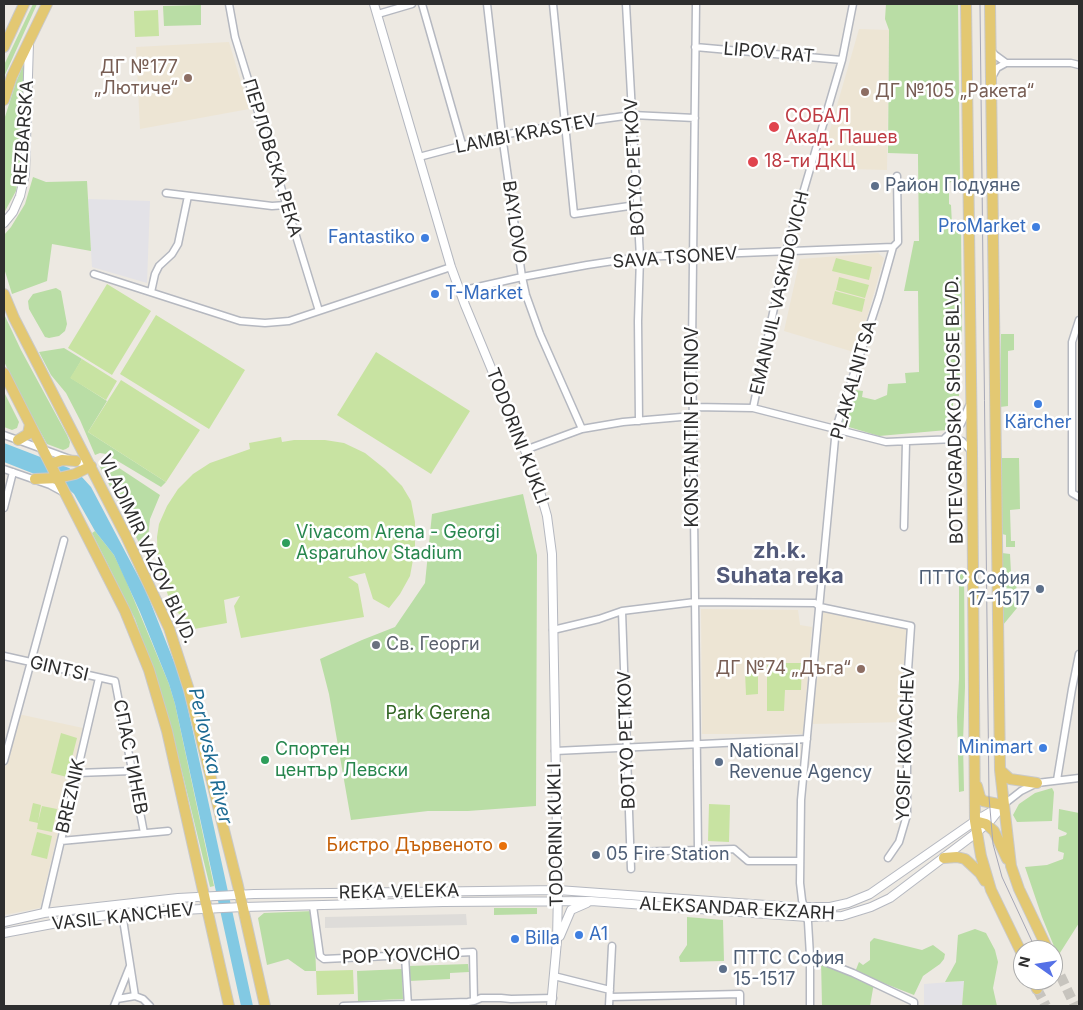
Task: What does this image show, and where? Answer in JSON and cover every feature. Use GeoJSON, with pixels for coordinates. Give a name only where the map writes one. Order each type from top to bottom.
{"type":"FeatureCollection","features":[{"type":"Feature","properties":{"kind":"main road"},"geometry":{"type":"LineString","coordinates":[[4,100],[12,76],[47,4]]}},
{"type":"Feature","properties":{"kind":"main road","name":"BOTEVGRADSKO SHOSE BLVD."},"geometry":{"type":"LineString","coordinates":[[966,4],[972,399],[975,821],[976,833],[991,890],[1015,940]]}},
{"type":"Feature","properties":{"kind":"main road"},"geometry":{"type":"LineString","coordinates":[[990,4],[1000,770],[1011,866]]}},
{"type":"Feature","properties":{"kind":"main road"},"geometry":{"type":"LineString","coordinates":[[4,46],[20,7]]}},
{"type":"Feature","properties":{"kind":"main road","name":"VLADIMIR VAZOV BLVD."},"geometry":{"type":"LineString","coordinates":[[4,294],[14,318],[130,543],[178,652],[189,690],[239,907],[265,1006]]}},
{"type":"Feature","properties":{"kind":"main road"},"geometry":{"type":"LineString","coordinates":[[4,373],[125,611],[149,670],[167,730],[208,896],[229,1006]]}},
{"type":"Feature","properties":{"kind":"main road"},"geometry":{"type":"LineString","coordinates":[[18,440],[28,434],[30,424]]}},
{"type":"Feature","properties":{"kind":"main road"},"geometry":{"type":"LineString","coordinates":[[51,464],[62,460],[76,461]]}},
{"type":"Feature","properties":{"kind":"main road"},"geometry":{"type":"LineString","coordinates":[[35,480],[58,478],[91,466]]}},
{"type":"Feature","properties":{"kind":"main road"},"geometry":{"type":"LineString","coordinates":[[1000,770],[1010,779],[1037,783]]}},
{"type":"Feature","properties":{"kind":"main road"},"geometry":{"type":"LineString","coordinates":[[974,776],[983,801],[1003,805]]}},
{"type":"Feature","properties":{"kind":"main road"},"geometry":{"type":"LineString","coordinates":[[975,821],[986,824],[994,832],[1043,940]]}},
{"type":"Feature","properties":{"kind":"main road"},"geometry":{"type":"LineString","coordinates":[[944,858],[957,857],[970,863],[980,873],[991,890]]}},
{"type":"Feature","properties":{"kind":"street","name":"ПЕРЛОВСКА РЕКА"},"geometry":{"type":"LineString","coordinates":[[229,4],[236,37],[319,311]]}},
{"type":"Feature","properties":{"kind":"street","name":"TODORINI KUKLI"},"geometry":{"type":"LineString","coordinates":[[374,4],[451,267],[525,450],[547,516],[552,554],[558,890],[558,941],[552,1002]]}},
{"type":"Feature","properties":{"kind":"street"},"geometry":{"type":"LineString","coordinates":[[378,14],[412,4]]}},
{"type":"Feature","properties":{"kind":"street"},"geometry":{"type":"LineString","coordinates":[[422,4],[462,144]]}},
{"type":"Feature","properties":{"kind":"street","name":"BAYLOVO"},"geometry":{"type":"LineString","coordinates":[[487,4],[502,135],[526,295],[540,334],[582,429]]}},
{"type":"Feature","properties":{"kind":"street"},"geometry":{"type":"LineString","coordinates":[[553,4],[574,214],[636,205]]}},
{"type":"Feature","properties":{"kind":"street","name":"BOTYO PETKOV"},"geometry":{"type":"LineString","coordinates":[[626,4],[640,257],[638,321],[639,421]]}},
{"type":"Feature","properties":{"kind":"street","name":"KONSTANTIN FOTINOV"},"geometry":{"type":"LineString","coordinates":[[696,4],[693,416],[698,850]]}},
{"type":"Feature","properties":{"kind":"street","name":"EMANUIL VASKIDOVICH"},"geometry":{"type":"LineString","coordinates":[[753,408],[786,251],[842,60],[853,4]]}},
{"type":"Feature","properties":{"kind":"street","name":"REZBARSKA"},"geometry":{"type":"LineString","coordinates":[[4,223],[13,212],[20,196],[25,174],[30,39]]}},
{"type":"Feature","properties":{"kind":"street","name":"LIPOV RAT"},"geometry":{"type":"LineString","coordinates":[[695,47],[842,60]]}},
{"type":"Feature","properties":{"kind":"street"},"geometry":{"type":"LineString","coordinates":[[990,49],[1006,63]]}},
{"type":"Feature","properties":{"kind":"street"},"geometry":{"type":"LineString","coordinates":[[991,80],[997,68],[1006,63],[1071,63],[1079,66]]}},
{"type":"Feature","properties":{"kind":"street","name":"LAMBI KRASTEV"},"geometry":{"type":"LineString","coordinates":[[419,157],[462,144],[502,135],[566,124],[632,115],[695,118]]}},
{"type":"Feature","properties":{"kind":"street","name":"PLAKALNITSA"},"geometry":{"type":"LineString","coordinates":[[810,1006],[810,956],[807,917],[800,883],[799,861],[801,800],[836,428],[879,297],[893,247],[898,242],[898,176]]}},
{"type":"Feature","properties":{"kind":"street"},"geometry":{"type":"LineString","coordinates":[[166,193],[272,206],[286,205]]}},
{"type":"Feature","properties":{"kind":"street"},"geometry":{"type":"LineString","coordinates":[[151,292],[159,266],[172,254],[178,244],[188,196]]}},
{"type":"Feature","properties":{"kind":"street","name":"SAVA TSONEV"},"geometry":{"type":"LineString","coordinates":[[460,291],[522,277],[640,257],[893,247]]}},
{"type":"Feature","properties":{"kind":"street"},"geometry":{"type":"LineString","coordinates":[[94,274],[240,321],[266,323],[289,321],[451,267]]}},
{"type":"Feature","properties":{"kind":"street"},"geometry":{"type":"LineString","coordinates":[[1079,320],[1072,342],[1076,405],[1072,493],[1079,497]]}},
{"type":"Feature","properties":{"kind":"street"},"geometry":{"type":"LineString","coordinates":[[1072,342],[1079,344]]}},
{"type":"Feature","properties":{"kind":"street"},"geometry":{"type":"LineString","coordinates":[[945,438],[961,424],[972,399]]}},
{"type":"Feature","properties":{"kind":"street"},"geometry":{"type":"LineString","coordinates":[[693,407],[753,408],[809,424],[836,428],[886,442],[955,439],[962,441],[972,452]]}},
{"type":"Feature","properties":{"kind":"street"},"geometry":{"type":"LineString","coordinates":[[525,450],[582,429],[693,416]]}},
{"type":"Feature","properties":{"kind":"street"},"geometry":{"type":"LineString","coordinates":[[4,435],[91,466]]}},
{"type":"Feature","properties":{"kind":"street"},"geometry":{"type":"LineString","coordinates":[[904,526],[906,442]]}},
{"type":"Feature","properties":{"kind":"street"},"geometry":{"type":"LineString","coordinates":[[4,469],[50,485],[67,495]]}},
{"type":"Feature","properties":{"kind":"street"},"geometry":{"type":"LineString","coordinates":[[4,508],[14,472]]}},
{"type":"Feature","properties":{"kind":"street"},"geometry":{"type":"LineString","coordinates":[[4,761],[64,540]]}},
{"type":"Feature","properties":{"kind":"street"},"geometry":{"type":"LineString","coordinates":[[553,630],[599,619],[622,610],[695,602],[815,603],[820,607]]}},
{"type":"Feature","properties":{"kind":"street","name":"YOSIF KOVACHEV"},"geometry":{"type":"LineString","coordinates":[[820,607],[911,626],[907,694],[907,815],[899,842],[888,858]]}},
{"type":"Feature","properties":{"kind":"street","name":"BOTYO PETKOV"},"geometry":{"type":"LineString","coordinates":[[622,610],[626,747],[632,852],[631,869]]}},
{"type":"Feature","properties":{"kind":"street"},"geometry":{"type":"LineString","coordinates":[[1057,780],[1079,654]]}},
{"type":"Feature","properties":{"kind":"street","name":"GINTSI"},"geometry":{"type":"LineString","coordinates":[[4,656],[115,681]]}},
{"type":"Feature","properties":{"kind":"street","name":"BREZNIK"},"geometry":{"type":"LineString","coordinates":[[44,913],[99,678]]}},
{"type":"Feature","properties":{"kind":"street","name":"СПАС ГИНЕВ"},"geometry":{"type":"LineString","coordinates":[[115,681],[144,833]]}},
{"type":"Feature","properties":{"kind":"street"},"geometry":{"type":"LineString","coordinates":[[555,751],[807,740]]}},
{"type":"Feature","properties":{"kind":"street"},"geometry":{"type":"LineString","coordinates":[[77,773],[132,771]]}},
{"type":"Feature","properties":{"kind":"street"},"geometry":{"type":"LineString","coordinates":[[1003,805],[1021,791],[1037,783],[1079,778]]}},
{"type":"Feature","properties":{"kind":"street","name":"ALEKSANDAR EKZARH"},"geometry":{"type":"LineString","coordinates":[[558,890],[804,908],[840,905],[870,894],[975,821],[1003,805]]}},
{"type":"Feature","properties":{"kind":"street","name":"ALEKSANDAR EKZARH"},"geometry":{"type":"LineString","coordinates":[[558,901],[591,901],[807,917],[842,916],[871,907],[890,898],[976,833],[1003,805]]}},
{"type":"Feature","properties":{"kind":"street"},"geometry":{"type":"LineString","coordinates":[[61,841],[168,831]]}},
{"type":"Feature","properties":{"kind":"street"},"geometry":{"type":"LineString","coordinates":[[632,852],[734,849],[748,861],[799,861]]}},
{"type":"Feature","properties":{"kind":"street","name":"REKA VELEKA"},"geometry":{"type":"LineString","coordinates":[[236,894],[558,890]]}},
{"type":"Feature","properties":{"kind":"street","name":"VASIL KANCHEV"},"geometry":{"type":"LineString","coordinates":[[4,922],[44,913],[236,894]]}},
{"type":"Feature","properties":{"kind":"street","name":"REKA VELEKA"},"geometry":{"type":"LineString","coordinates":[[239,907],[558,901]]}},
{"type":"Feature","properties":{"kind":"street"},"geometry":{"type":"LineString","coordinates":[[558,941],[571,910],[591,901]]}},
{"type":"Feature","properties":{"kind":"street","name":"POP YOVCHO"},"geometry":{"type":"LineString","coordinates":[[314,906],[322,958],[473,952],[470,1003]]}},
{"type":"Feature","properties":{"kind":"street","name":"VASIL KANCHEV"},"geometry":{"type":"LineString","coordinates":[[4,933],[122,913],[239,907]]}},
{"type":"Feature","properties":{"kind":"street"},"geometry":{"type":"LineString","coordinates":[[122,913],[135,996]]}},
{"type":"Feature","properties":{"kind":"street"},"geometry":{"type":"LineString","coordinates":[[610,1006],[612,946]]}},
{"type":"Feature","properties":{"kind":"street"},"geometry":{"type":"LineString","coordinates":[[405,956],[408,1005]]}},
{"type":"Feature","properties":{"kind":"street"},"geometry":{"type":"LineString","coordinates":[[810,956],[853,973],[914,1002],[914,1006]]}},
{"type":"Feature","properties":{"kind":"street"},"geometry":{"type":"LineString","coordinates":[[114,1006],[130,966]]}},
{"type":"Feature","properties":{"kind":"street"},"geometry":{"type":"LineString","coordinates":[[554,976],[610,993],[740,994],[740,1006]]}},
{"type":"Feature","properties":{"kind":"street"},"geometry":{"type":"LineString","coordinates":[[117,999],[135,996],[143,999],[150,1006]]}},
{"type":"Feature","properties":{"kind":"street"},"geometry":{"type":"LineString","coordinates":[[343,1006],[470,1003],[481,998],[552,1002]]}},
{"type":"Feature","properties":{"kind":"shaded area","name":"ДГ №105 „Ракета“"},"geometry":{"type":"Polygon","coordinates":[[[859,29],[889,30],[887,170],[851,169],[821,161],[859,29]]]}},
{"type":"Feature","properties":{"kind":"shaded area","name":"ДГ №177 „Лютиче“"},"geometry":{"type":"Polygon","coordinates":[[[229,42],[249,109],[140,129],[136,47],[229,42]]]}},
{"type":"Feature","properties":{"kind":"shaded area"},"geometry":{"type":"Polygon","coordinates":[[[88,199],[150,201],[147,283],[92,267],[88,199]]]}},
{"type":"Feature","properties":{"kind":"shaded area"},"geometry":{"type":"Polygon","coordinates":[[[878,253],[884,258],[857,353],[784,331],[800,259],[878,253]]]}},
{"type":"Feature","properties":{"kind":"shaded area","name":"ДГ №74 „Дъга“"},"geometry":{"type":"Polygon","coordinates":[[[820,607],[911,626],[907,722],[809,724],[820,607]]]}},
{"type":"Feature","properties":{"kind":"shaded area"},"geometry":{"type":"Polygon","coordinates":[[[701,609],[798,610],[800,625],[812,627],[803,734],[702,734],[701,609]]]}},
{"type":"Feature","properties":{"kind":"shaded area"},"geometry":{"type":"Polygon","coordinates":[[[18,714],[83,728],[40,908],[4,915],[4,771],[18,714]]]}},
{"type":"Feature","properties":{"kind":"shaded area"},"geometry":{"type":"Polygon","coordinates":[[[466,914],[467,925],[325,928],[325,917],[466,914]]]}},
{"type":"Feature","properties":{"kind":"shaded area"},"geometry":{"type":"Polygon","coordinates":[[[964,981],[962,1006],[924,1006],[924,984],[964,981]]]}},
{"type":"Feature","properties":{"kind":"green space"},"geometry":{"type":"Polygon","coordinates":[[[33,4],[37,4],[4,77],[4,65],[33,4]]]}},
{"type":"Feature","properties":{"kind":"green space"},"geometry":{"type":"Polygon","coordinates":[[[886,4],[958,4],[960,181],[949,183],[949,204],[951,205],[952,225],[961,225],[962,326],[959,396],[953,396],[953,410],[957,414],[956,421],[947,430],[879,436],[842,425],[850,396],[855,390],[863,391],[862,397],[875,400],[887,395],[888,384],[906,383],[905,373],[919,372],[918,291],[904,291],[914,241],[919,241],[918,154],[888,153],[889,30],[885,19],[886,4]]]}},
{"type":"Feature","properties":{"kind":"green space"},"geometry":{"type":"Polygon","coordinates":[[[201,5],[201,25],[164,26],[163,6],[201,5]]]}},
{"type":"Feature","properties":{"kind":"green space"},"geometry":{"type":"Polygon","coordinates":[[[158,10],[159,36],[135,37],[134,11],[158,10]]]}},
{"type":"Feature","properties":{"kind":"green space"},"geometry":{"type":"Polygon","coordinates":[[[25,61],[20,169],[16,191],[4,213],[4,120],[25,61]]]}},
{"type":"Feature","properties":{"kind":"green space"},"geometry":{"type":"Polygon","coordinates":[[[33,177],[46,182],[87,181],[91,251],[52,244],[47,281],[12,294],[4,268],[4,235],[25,204],[33,177]]]}},
{"type":"Feature","properties":{"kind":"green space"},"geometry":{"type":"Polygon","coordinates":[[[836,258],[872,267],[869,280],[832,271],[836,258]]]}},
{"type":"Feature","properties":{"kind":"green space"},"geometry":{"type":"Polygon","coordinates":[[[839,277],[869,285],[865,298],[836,290],[839,277]]]}},
{"type":"Feature","properties":{"kind":"green space"},"geometry":{"type":"Polygon","coordinates":[[[107,284],[151,311],[112,375],[68,348],[107,284]]]}},
{"type":"Feature","properties":{"kind":"green space"},"geometry":{"type":"Polygon","coordinates":[[[56,288],[61,291],[67,324],[65,331],[59,336],[49,338],[45,337],[29,309],[28,301],[33,294],[56,288]]]}},
{"type":"Feature","properties":{"kind":"green space"},"geometry":{"type":"Polygon","coordinates":[[[835,291],[865,299],[862,312],[832,304],[835,291]]]}},
{"type":"Feature","properties":{"kind":"green space"},"geometry":{"type":"Polygon","coordinates":[[[4,314],[21,350],[67,435],[70,442],[69,447],[66,449],[63,450],[47,444],[11,378],[4,361],[4,314]]]}},
{"type":"Feature","properties":{"kind":"green space"},"geometry":{"type":"Polygon","coordinates":[[[156,315],[245,370],[209,429],[120,374],[156,315]]]}},
{"type":"Feature","properties":{"kind":"green space"},"geometry":{"type":"Polygon","coordinates":[[[1001,334],[1014,334],[1014,350],[1008,351],[1008,406],[1000,407],[1001,334]]]}},
{"type":"Feature","properties":{"kind":"green space"},"geometry":{"type":"Polygon","coordinates":[[[64,348],[82,359],[71,378],[107,401],[88,432],[166,482],[161,487],[106,454],[100,453],[95,455],[66,393],[51,375],[39,352],[64,348]]]}},
{"type":"Feature","properties":{"kind":"green space"},"geometry":{"type":"Polygon","coordinates":[[[376,352],[470,411],[431,474],[337,415],[376,352]]]}},
{"type":"Feature","properties":{"kind":"green space"},"geometry":{"type":"Polygon","coordinates":[[[82,359],[117,381],[106,400],[70,378],[82,359]]]}},
{"type":"Feature","properties":{"kind":"green space"},"geometry":{"type":"Polygon","coordinates":[[[121,380],[200,430],[166,482],[88,432],[121,380]]]}},
{"type":"Feature","properties":{"kind":"green space"},"geometry":{"type":"Polygon","coordinates":[[[4,392],[19,422],[17,428],[12,430],[4,427],[4,392]]]}},
{"type":"Feature","properties":{"kind":"green space","name":"Vivacom Arena - Georgi Asparuhov Stadium"},"geometry":{"type":"Polygon","coordinates":[[[281,437],[282,442],[325,440],[344,443],[365,453],[402,486],[411,501],[415,522],[415,549],[410,576],[400,594],[389,608],[373,599],[365,573],[348,577],[358,584],[364,617],[241,638],[234,606],[240,596],[224,600],[227,623],[194,629],[171,604],[158,566],[157,537],[159,524],[167,506],[178,489],[193,474],[210,463],[250,449],[249,443],[281,437]]]}},
{"type":"Feature","properties":{"kind":"green space"},"geometry":{"type":"Polygon","coordinates":[[[1000,458],[1019,458],[1020,509],[1010,510],[1011,541],[1015,541],[1015,547],[1006,547],[1006,535],[1002,534],[1000,458]]]}},
{"type":"Feature","properties":{"kind":"green space"},"geometry":{"type":"Polygon","coordinates":[[[110,462],[160,495],[150,519],[148,538],[151,566],[99,465],[110,462]]]}},
{"type":"Feature","properties":{"kind":"green space","name":"Park Gerena"},"geometry":{"type":"Polygon","coordinates":[[[523,494],[537,555],[536,806],[468,811],[428,811],[351,820],[329,694],[320,659],[395,627],[425,583],[432,514],[523,494]]]}},
{"type":"Feature","properties":{"kind":"green space"},"geometry":{"type":"Polygon","coordinates":[[[95,531],[114,555],[169,684],[175,704],[214,886],[210,887],[176,747],[158,684],[135,619],[92,533],[95,531]]]}},
{"type":"Feature","properties":{"kind":"green space"},"geometry":{"type":"Polygon","coordinates":[[[1002,553],[1010,554],[1011,572],[1016,574],[1017,608],[1003,625],[1002,553]]]}},
{"type":"Feature","properties":{"kind":"green space"},"geometry":{"type":"Polygon","coordinates":[[[959,570],[964,570],[965,687],[964,791],[959,792],[957,717],[959,570]]]}},
{"type":"Feature","properties":{"kind":"green space"},"geometry":{"type":"Polygon","coordinates":[[[802,663],[801,690],[785,690],[784,711],[767,711],[767,665],[802,663]]]}},
{"type":"Feature","properties":{"kind":"green space"},"geometry":{"type":"Polygon","coordinates":[[[758,670],[758,694],[746,695],[745,671],[758,670]]]}},
{"type":"Feature","properties":{"kind":"green space"},"geometry":{"type":"Polygon","coordinates":[[[61,733],[77,738],[67,777],[51,773],[61,733]]]}},
{"type":"Feature","properties":{"kind":"green space"},"geometry":{"type":"Polygon","coordinates":[[[1052,788],[1054,792],[1052,821],[1017,822],[1013,815],[1019,804],[1035,793],[1052,788]]]}},
{"type":"Feature","properties":{"kind":"green space"},"geometry":{"type":"Polygon","coordinates":[[[33,803],[41,805],[38,822],[42,806],[57,809],[52,832],[37,829],[38,823],[29,821],[33,803]]]}},
{"type":"Feature","properties":{"kind":"green space"},"geometry":{"type":"Polygon","coordinates":[[[709,804],[730,805],[729,842],[708,841],[709,804]]]}},
{"type":"Feature","properties":{"kind":"green space"},"geometry":{"type":"Polygon","coordinates":[[[1059,809],[1079,813],[1079,923],[1063,948],[1063,940],[1051,940],[1025,867],[1047,865],[1063,859],[1064,853],[1058,851],[1059,837],[1067,833],[1058,829],[1059,809]]]}},
{"type":"Feature","properties":{"kind":"green space"},"geometry":{"type":"Polygon","coordinates":[[[37,832],[52,836],[47,859],[31,855],[37,832]]]}},
{"type":"Feature","properties":{"kind":"green space"},"geometry":{"type":"Polygon","coordinates":[[[494,908],[537,908],[537,914],[494,915],[494,908]]]}},
{"type":"Feature","properties":{"kind":"green space"},"geometry":{"type":"Polygon","coordinates":[[[314,911],[316,971],[305,971],[288,959],[267,965],[258,918],[264,913],[314,911]]]}},
{"type":"Feature","properties":{"kind":"green space"},"geometry":{"type":"Polygon","coordinates":[[[687,917],[723,920],[724,961],[680,962],[679,957],[687,945],[687,917]]]}},
{"type":"Feature","properties":{"kind":"green space"},"geometry":{"type":"Polygon","coordinates":[[[975,929],[986,933],[995,950],[998,962],[993,988],[997,1006],[962,1006],[964,981],[945,982],[956,962],[958,935],[975,929]]]}},
{"type":"Feature","properties":{"kind":"green space"},"geometry":{"type":"Polygon","coordinates":[[[874,938],[922,950],[933,945],[945,954],[944,959],[923,976],[914,995],[855,972],[859,962],[863,965],[870,960],[870,942],[874,938]]]}},
{"type":"Feature","properties":{"kind":"green space"},"geometry":{"type":"Polygon","coordinates":[[[821,960],[874,983],[870,1006],[822,1006],[821,960]]]}},
{"type":"Feature","properties":{"kind":"green space"},"geometry":{"type":"Polygon","coordinates":[[[468,964],[469,972],[450,973],[450,979],[409,981],[409,966],[468,964]]]}},
{"type":"Feature","properties":{"kind":"green space"},"geometry":{"type":"Polygon","coordinates":[[[402,969],[403,999],[358,1001],[357,971],[402,969]]]}},
{"type":"Feature","properties":{"kind":"green space"},"geometry":{"type":"Polygon","coordinates":[[[353,970],[354,994],[317,995],[316,971],[353,970]]]}},
{"type":"Feature","properties":{"kind":"water"},"geometry":{"type":"Polygon","coordinates":[[[4,443],[69,468],[81,476],[91,487],[146,591],[180,677],[185,695],[253,1006],[241,1006],[175,704],[169,684],[140,612],[114,555],[95,531],[74,494],[65,486],[4,462],[4,443]]]}},
{"type":"Feature","properties":{"kind":"tunnel"},"geometry":{"type":"LineString","coordinates":[[1063,981],[1075,1006]]}},
{"type":"Feature","properties":{"kind":"tunnel"},"geometry":{"type":"LineString","coordinates":[[1038,990],[1046,1006]]}},
{"type":"Feature","properties":{"kind":"tram line"},"geometry":{"type":"LineString","coordinates":[[980,4],[989,797],[993,844],[1002,877],[1031,940]]}},
{"type":"Feature","properties":{"kind":"place","name":"ДГ №177 „Лютиче“"},"geometry":{"type":"Point","coordinates":[188,78]}},
{"type":"Feature","properties":{"kind":"place","name":"ДГ №105 „Ракета“"},"geometry":{"type":"Point","coordinates":[865,92]}},
{"type":"Feature","properties":{"kind":"place","name":"СОБАЛ Акад. Пашев"},"geometry":{"type":"Point","coordinates":[774,127]}},
{"type":"Feature","properties":{"kind":"place","name":"18-ти ДКЦ"},"geometry":{"type":"Point","coordinates":[753,162]}},
{"type":"Feature","properties":{"kind":"place","name":"Район Подуяне"},"geometry":{"type":"Point","coordinates":[875,186]}},
{"type":"Feature","properties":{"kind":"place","name":"ProMarket"},"geometry":{"type":"Point","coordinates":[1036,227]}},
{"type":"Feature","properties":{"kind":"place","name":"Fantastiko"},"geometry":{"type":"Point","coordinates":[425,238]}},
{"type":"Feature","properties":{"kind":"place","name":"T-Market"},"geometry":{"type":"Point","coordinates":[435,294]}},
{"type":"Feature","properties":{"kind":"place","name":"Кärcher"},"geometry":{"type":"Point","coordinates":[1038,404]}},
{"type":"Feature","properties":{"kind":"place","name":"Vivacom Arena - Georgi Asparuhov Stadium"},"geometry":{"type":"Point","coordinates":[286,543]}},
{"type":"Feature","properties":{"kind":"place","name":"ПТТС София 17-1517"},"geometry":{"type":"Point","coordinates":[1040,589]}},
{"type":"Feature","properties":{"kind":"place","name":"Св. Георги"},"geometry":{"type":"Point","coordinates":[376,645]}},
{"type":"Feature","properties":{"kind":"place","name":"ДГ №74 „Дъга“"},"geometry":{"type":"Point","coordinates":[861,669]}},
{"type":"Feature","properties":{"kind":"place","name":"Minimart"},"geometry":{"type":"Point","coordinates":[1043,748]}},
{"type":"Feature","properties":{"kind":"place","name":"Спортен център Левски"},"geometry":{"type":"Point","coordinates":[265,760]}},
{"type":"Feature","properties":{"kind":"place","name":"National Revenue Agency"},"geometry":{"type":"Point","coordinates":[719,762]}},
{"type":"Feature","properties":{"kind":"place","name":"Бистро Дървеното"},"geometry":{"type":"Point","coordinates":[503,846]}},
{"type":"Feature","properties":{"kind":"place","name":"05 Fire Station"},"geometry":{"type":"Point","coordinates":[596,855]}},
{"type":"Feature","properties":{"kind":"place","name":"A1"},"geometry":{"type":"Point","coordinates":[579,935]}},
{"type":"Feature","properties":{"kind":"place","name":"Billa"},"geometry":{"type":"Point","coordinates":[515,939]}},
{"type":"Feature","properties":{"kind":"place","name":"ПТТС София 15-1517"},"geometry":{"type":"Point","coordinates":[723,969]}},
{"type":"Feature","properties":{"kind":"district","name":"zh.k. Suhata reka"},"geometry":{"type":"Point","coordinates":[780,564]}},
{"type":"Feature","properties":{"kind":"water label","name":"Perlovska River"},"geometry":{"type":"Point","coordinates":[210,756]}}]}
